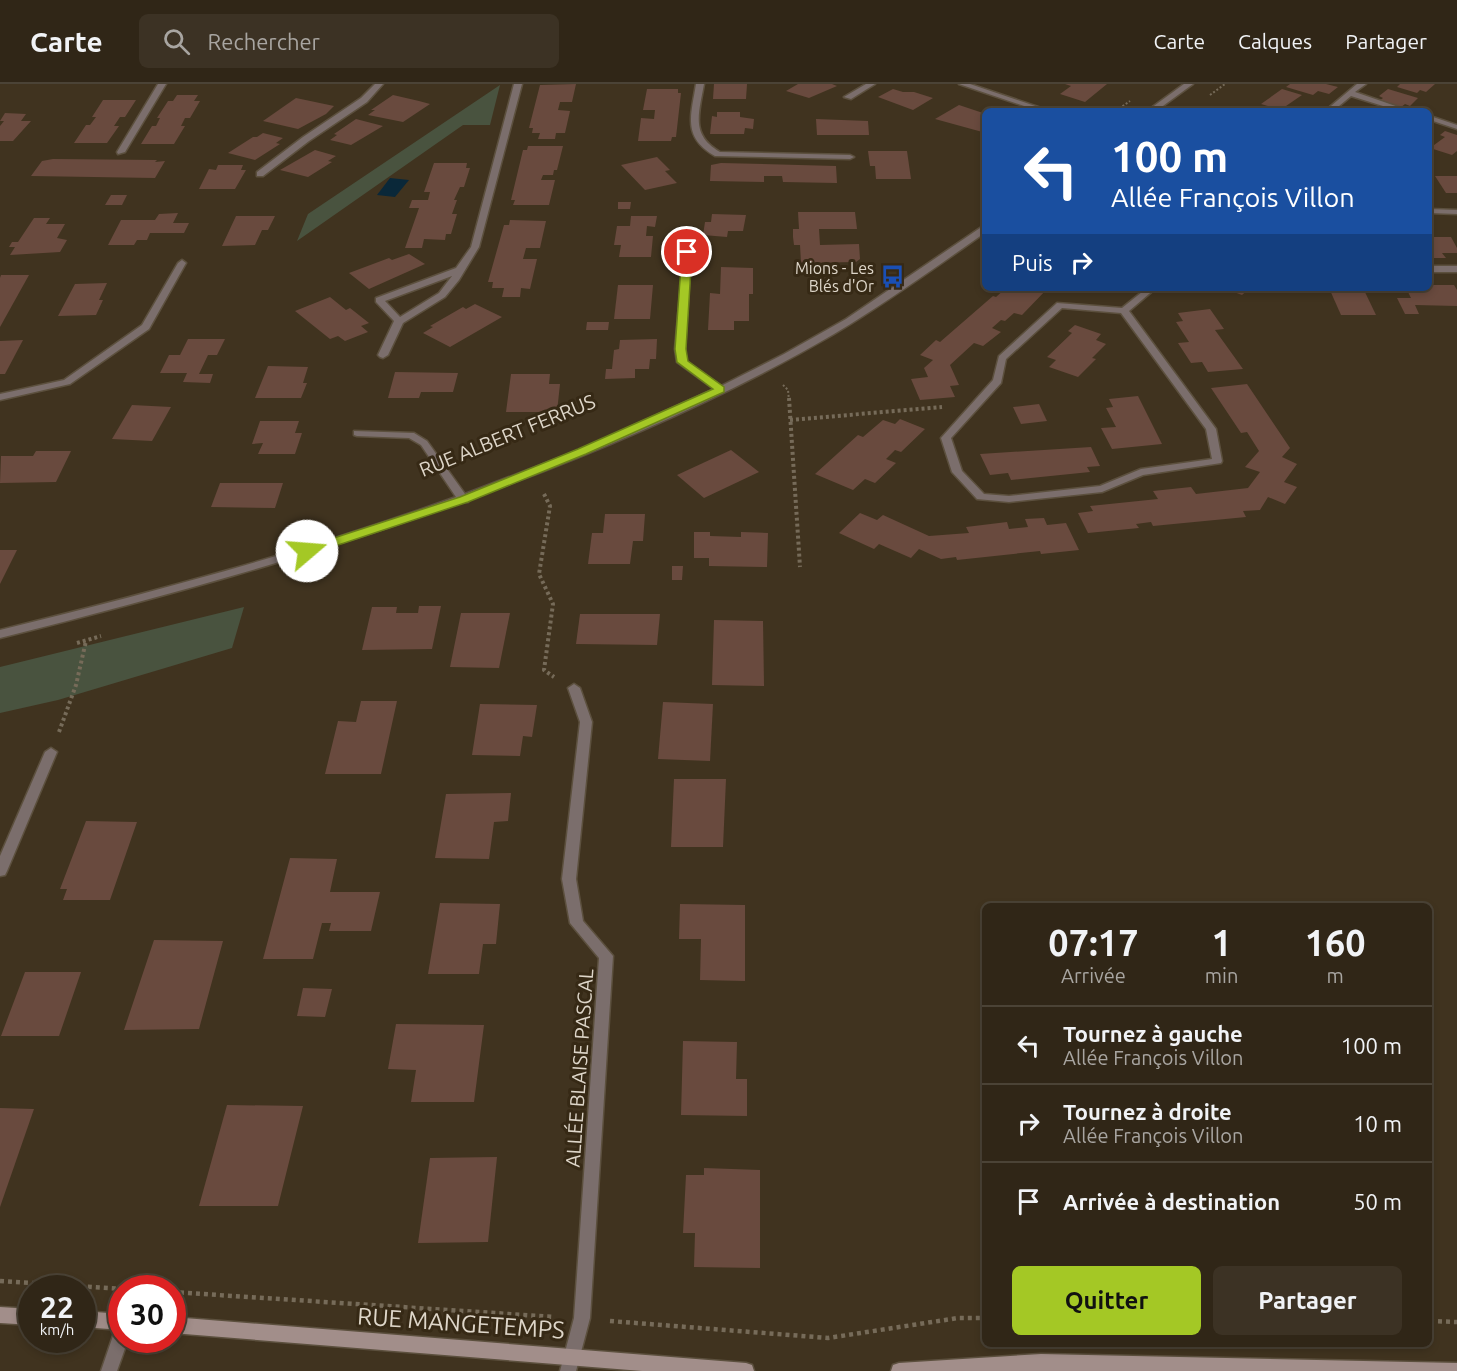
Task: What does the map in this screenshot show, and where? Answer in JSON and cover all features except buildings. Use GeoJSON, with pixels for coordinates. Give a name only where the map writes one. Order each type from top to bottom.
{"type":"FeatureCollection","features":[{"type":"Feature","properties":{"kind":"street"},"geometry":{"type":"LineString","coordinates":[[121,152],[162,84]]}},
{"type":"Feature","properties":{"kind":"street"},"geometry":{"type":"LineString","coordinates":[[260,174],[364,99],[379,84]]}},
{"type":"Feature","properties":{"kind":"street"},"geometry":{"type":"LineString","coordinates":[[383,355],[399,321],[437,300],[454,284],[459,270],[476,247],[518,84]]}},
{"type":"Feature","properties":{"kind":"street"},"geometry":{"type":"LineString","coordinates":[[700,84],[695,132],[703,147],[718,154],[850,157]]}},
{"type":"Feature","properties":{"kind":"street"},"geometry":{"type":"LineString","coordinates":[[848,97],[871,84]]}},
{"type":"Feature","properties":{"kind":"street"},"geometry":{"type":"LineString","coordinates":[[963,84],[1037,108]]}},
{"type":"Feature","properties":{"kind":"street"},"geometry":{"type":"LineString","coordinates":[[1155,108],[1189,84]]}},
{"type":"Feature","properties":{"kind":"street"},"geometry":{"type":"LineString","coordinates":[[1332,108],[1362,84]]}},
{"type":"Feature","properties":{"kind":"street"},"geometry":{"type":"LineString","coordinates":[[1350,93],[1397,108]]}},
{"type":"Feature","properties":{"kind":"street"},"geometry":{"type":"LineString","coordinates":[[1432,119],[1457,127]]}},
{"type":"Feature","properties":{"kind":"street"},"geometry":{"type":"LineString","coordinates":[[1432,211],[1456,213]]}},
{"type":"Feature","properties":{"kind":"street"},"geometry":{"type":"LineString","coordinates":[[0,634],[113,607],[285,558],[464,500],[614,438],[721,390],[828,333],[907,284],[982,231]]}},
{"type":"Feature","properties":{"kind":"street"},"geometry":{"type":"LineString","coordinates":[[687,252],[680,349],[682,362],[721,390]]}},
{"type":"Feature","properties":{"kind":"street"},"geometry":{"type":"LineString","coordinates":[[0,397],[67,382],[146,327],[182,263]]}},
{"type":"Feature","properties":{"kind":"street"},"geometry":{"type":"LineString","coordinates":[[1432,269],[1457,269]]}},
{"type":"Feature","properties":{"kind":"street"},"geometry":{"type":"LineString","coordinates":[[399,321],[379,300],[459,270]]}},
{"type":"Feature","properties":{"kind":"street"},"geometry":{"type":"LineString","coordinates":[[1124,311],[1210,429],[1217,461],[1141,472],[1102,489],[1009,499],[981,497],[957,472],[946,438],[998,381],[1002,358],[1060,305],[1124,311],[1148,291]]}},
{"type":"Feature","properties":{"kind":"street"},"geometry":{"type":"LineString","coordinates":[[357,433],[411,435],[424,443],[464,500]]}},
{"type":"Feature","properties":{"kind":"street","name":"ALLÉE BLAISE PASCAL"},"geometry":{"type":"LineString","coordinates":[[570,1363],[582,1318],[606,956],[577,923],[569,879],[586,722],[574,688]]}},
{"type":"Feature","properties":{"kind":"street"},"geometry":{"type":"LineString","coordinates":[[0,871],[51,752]]}},
{"type":"Feature","properties":{"kind":"street"},"geometry":{"type":"LineString","coordinates":[[0,1315],[18,1316]]}},
{"type":"Feature","properties":{"kind":"street","name":"RUE MANGETEMPS"},"geometry":{"type":"LineString","coordinates":[[186,1326],[570,1363],[746,1371]]}},
{"type":"Feature","properties":{"kind":"street"},"geometry":{"type":"LineString","coordinates":[[109,1371],[115,1353]]}},
{"type":"Feature","properties":{"kind":"street"},"geometry":{"type":"LineString","coordinates":[[899,1371],[1041,1362],[1457,1371]]}},
{"type":"Feature","properties":{"kind":"path"},"geometry":{"type":"LineString","coordinates":[[783,385],[788,390],[800,567]]}},
{"type":"Feature","properties":{"kind":"path"},"geometry":{"type":"LineString","coordinates":[[790,420],[977,404]]}},
{"type":"Feature","properties":{"kind":"path"},"geometry":{"type":"LineString","coordinates":[[544,494],[550,506],[539,574],[553,604],[544,670],[574,688]]}},
{"type":"Feature","properties":{"kind":"path"},"geometry":{"type":"LineString","coordinates":[[51,752],[76,685],[86,641]]}},
{"type":"Feature","properties":{"kind":"path"},"geometry":{"type":"LineString","coordinates":[[0,1281],[108,1288]]}},
{"type":"Feature","properties":{"kind":"path"},"geometry":{"type":"LineString","coordinates":[[1432,1321],[1457,1322]]}},
{"type":"Feature","properties":{"kind":"green space"},"geometry":{"type":"Polygon","coordinates":[[[500,85],[490,125],[463,125],[297,241],[308,214],[500,85]]]}},
{"type":"Feature","properties":{"kind":"green space"},"geometry":{"type":"Polygon","coordinates":[[[244,607],[232,648],[58,700],[0,713],[0,667],[244,607]]]}},
{"type":"Feature","properties":{"kind":"water"},"geometry":{"type":"Polygon","coordinates":[[[390,178],[409,180],[395,197],[377,195],[390,178]]]}},
{"type":"Feature","properties":{"kind":"place","name":"Mions - Les Blés d'Or"},"geometry":{"type":"Point","coordinates":[892,277]}},
{"type":"Feature","properties":{"kind":"route"},"geometry":{"type":"LineString","coordinates":[[307,551],[464,500],[582,452],[721,390],[682,362],[680,349],[687,252]]}}]}
